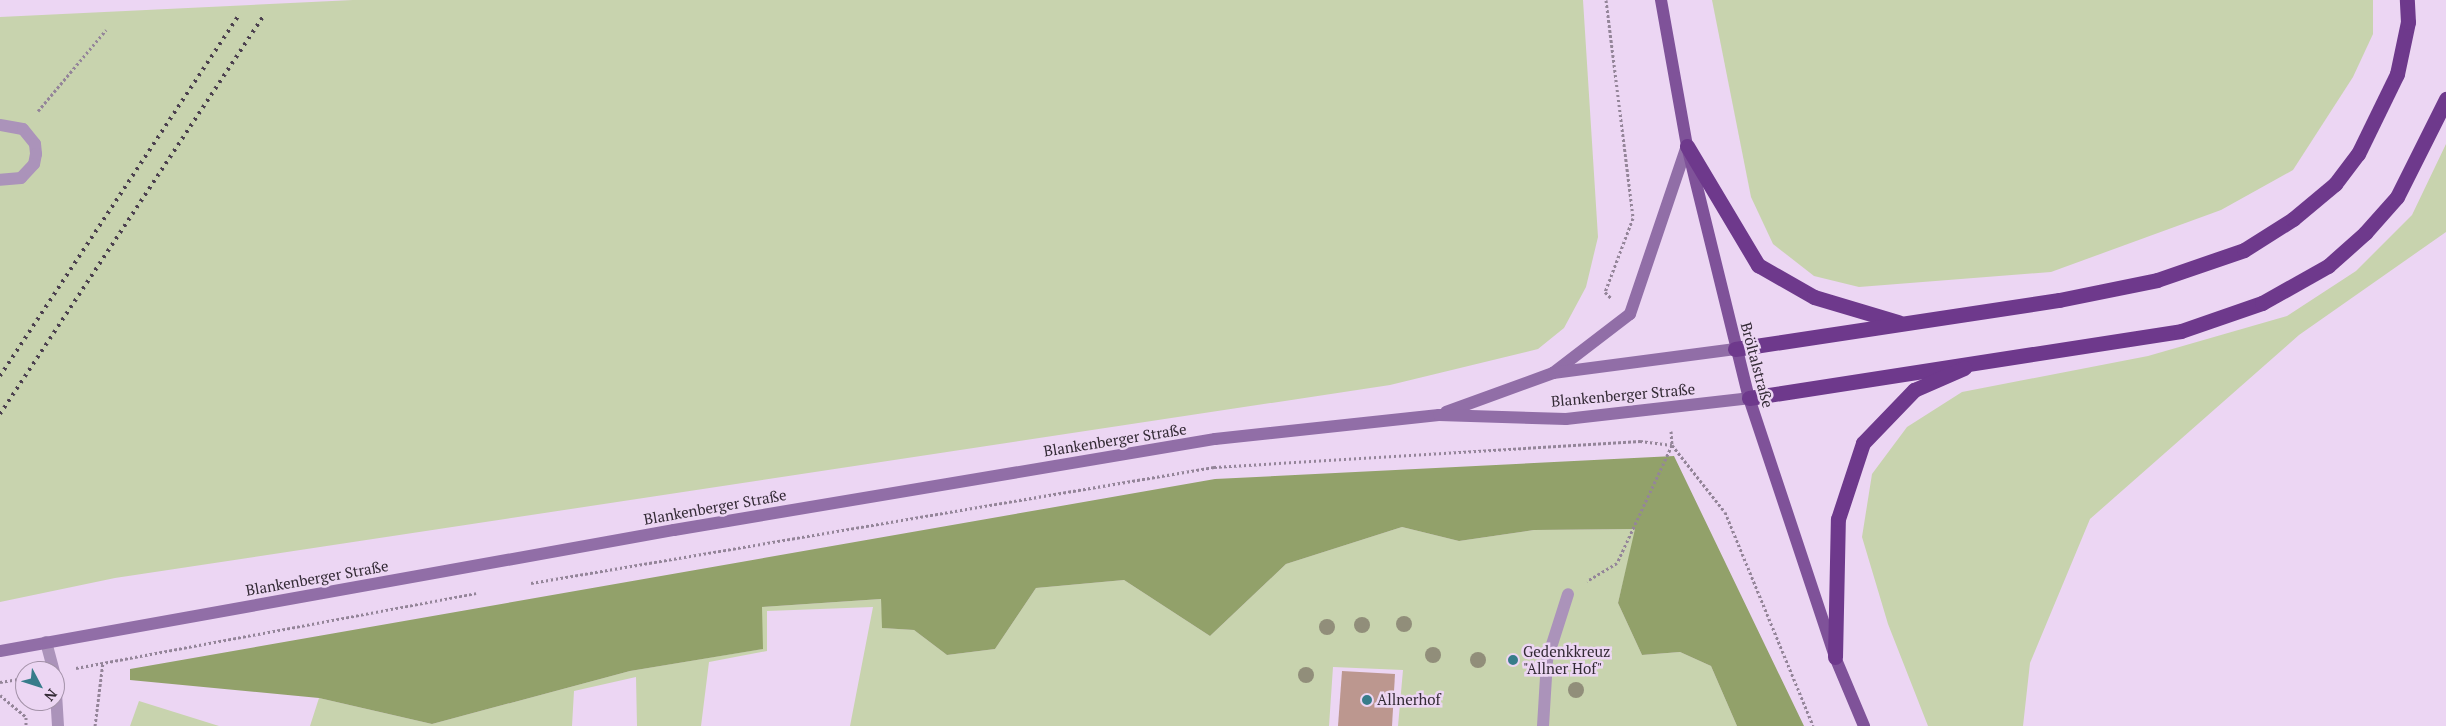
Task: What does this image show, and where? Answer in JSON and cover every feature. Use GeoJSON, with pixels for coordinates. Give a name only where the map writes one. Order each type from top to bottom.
{"type":"FeatureCollection","features":[{"type":"Feature","properties":{"kind":"highway"},"geometry":{"type":"LineString","coordinates":[[1736,349],[1902,324],[2157,280],[2244,250],[2293,219],[2335,184],[2381,115],[2397,74],[2408,22],[2407,0]]}},
{"type":"Feature","properties":{"kind":"highway"},"geometry":{"type":"LineString","coordinates":[[1748,398],[1985,359],[2181,331],[2270,299],[2328,266],[2390,204],[2438,121],[2446,99]]}},
{"type":"Feature","properties":{"kind":"highway"},"geometry":{"type":"LineString","coordinates":[[1687,146],[1758,264],[1814,297],[1902,324]]}},
{"type":"Feature","properties":{"kind":"highway"},"geometry":{"type":"LineString","coordinates":[[1835,656],[1838,519],[1863,443],[1914,390],[1985,359]]}},
{"type":"Feature","properties":{"kind":"main road","name":"Bröltalstraße"},"geometry":{"type":"LineString","coordinates":[[1661,0],[1687,146],[1748,398],[1835,656],[1864,726]]}},
{"type":"Feature","properties":{"kind":"street"},"geometry":{"type":"LineString","coordinates":[[0,125],[23,129],[35,144],[34,164],[20,178],[0,180]]}},
{"type":"Feature","properties":{"kind":"street"},"geometry":{"type":"LineString","coordinates":[[1553,374],[1630,314],[1687,146]]}},
{"type":"Feature","properties":{"kind":"street","name":"Blankenberger Straße"},"geometry":{"type":"LineString","coordinates":[[1440,415],[1553,374],[1736,349]]}},
{"type":"Feature","properties":{"kind":"street","name":"Blankenberger Straße"},"geometry":{"type":"LineString","coordinates":[[0,650],[674,530],[1215,439],[1440,415],[1566,419],[1748,398]]}},
{"type":"Feature","properties":{"kind":"street"},"geometry":{"type":"LineString","coordinates":[[1543,726],[1547,660],[1568,594]]}},
{"type":"Feature","properties":{"kind":"street"},"geometry":{"type":"LineString","coordinates":[[46,642],[51,661]]}},
{"type":"Feature","properties":{"kind":"street"},"geometry":{"type":"LineString","coordinates":[[57,711],[58,726]]}},
{"type":"Feature","properties":{"kind":"path"},"geometry":{"type":"LineString","coordinates":[[23,129],[106,30]]}},
{"type":"Feature","properties":{"kind":"path"},"geometry":{"type":"LineString","coordinates":[[519,585],[1214,467],[1640,442],[1672,445],[1616,563],[1568,594]]}},
{"type":"Feature","properties":{"kind":"path"},"geometry":{"type":"LineString","coordinates":[[95,726],[103,662],[480,592]]}},
{"type":"Feature","properties":{"kind":"path"},"geometry":{"type":"LineString","coordinates":[[0,682],[15,680]]}},
{"type":"Feature","properties":{"kind":"path"},"geometry":{"type":"LineString","coordinates":[[0,695],[26,717],[26,726]]}},
{"type":"Feature","properties":{"kind":"green space"},"geometry":{"type":"Polygon","coordinates":[[[353,0],[1583,0],[1598,237],[1586,287],[1564,328],[1538,349],[1390,385],[115,578],[0,602],[0,17],[353,0]]]}},
{"type":"Feature","properties":{"kind":"green space"},"geometry":{"type":"Polygon","coordinates":[[[1712,0],[2373,0],[2373,34],[2353,77],[2293,170],[2221,210],[2051,272],[1859,287],[1814,276],[1773,244],[1751,197],[1712,0]]]}},
{"type":"Feature","properties":{"kind":"green space"},"geometry":{"type":"Polygon","coordinates":[[[2446,144],[2446,232],[2299,335],[2090,519],[2030,663],[2023,726],[1928,726],[1888,624],[1862,537],[1872,474],[1907,427],[1962,392],[2148,356],[2287,316],[2356,271],[2412,215],[2446,144]]]}},
{"type":"Feature","properties":{"kind":"green space"},"geometry":{"type":"Polygon","coordinates":[[[1674,456],[1804,726],[1737,726],[1711,666],[1680,652],[1642,655],[1618,603],[1635,529],[1534,530],[1459,541],[1402,527],[1286,564],[1210,636],[1124,580],[1036,588],[995,649],[947,655],[914,630],[882,628],[881,599],[762,607],[763,649],[630,671],[432,724],[319,698],[130,680],[130,669],[1215,479],[1674,456]]]}},
{"type":"Feature","properties":{"kind":"green space"},"geometry":{"type":"Polygon","coordinates":[[[1402,527],[1459,541],[1534,530],[1636,529],[1618,603],[1642,655],[1680,652],[1711,666],[1737,726],[1398,726],[1403,670],[1333,667],[1329,726],[850,726],[873,607],[767,611],[767,651],[709,662],[701,726],[637,726],[636,677],[574,691],[572,726],[310,726],[319,698],[432,724],[630,671],[762,649],[762,607],[881,599],[883,628],[914,630],[947,655],[995,649],[1036,588],[1124,580],[1210,636],[1286,564],[1402,527]]]}},
{"type":"Feature","properties":{"kind":"green space"},"geometry":{"type":"Polygon","coordinates":[[[139,701],[219,726],[130,726],[139,701]]]}},
{"type":"Feature","properties":{"kind":"building","name":"Allnerhof"},"geometry":{"type":"Polygon","coordinates":[[[1342,671],[1395,674],[1392,726],[1338,726],[1342,671]]]}},
{"type":"Feature","properties":{"kind":"railway"},"geometry":{"type":"LineString","coordinates":[[0,376],[238,16]]}},
{"type":"Feature","properties":{"kind":"railway"},"geometry":{"type":"LineString","coordinates":[[0,414],[263,16]]}},
{"type":"Feature","properties":{"kind":"place","name":"Gedenkkreuz \"Allner Hof\""},"geometry":{"type":"Point","coordinates":[1513,660]}},
{"type":"Feature","properties":{"kind":"place","name":"Allnerhof"},"geometry":{"type":"Point","coordinates":[1367,700]}}]}
